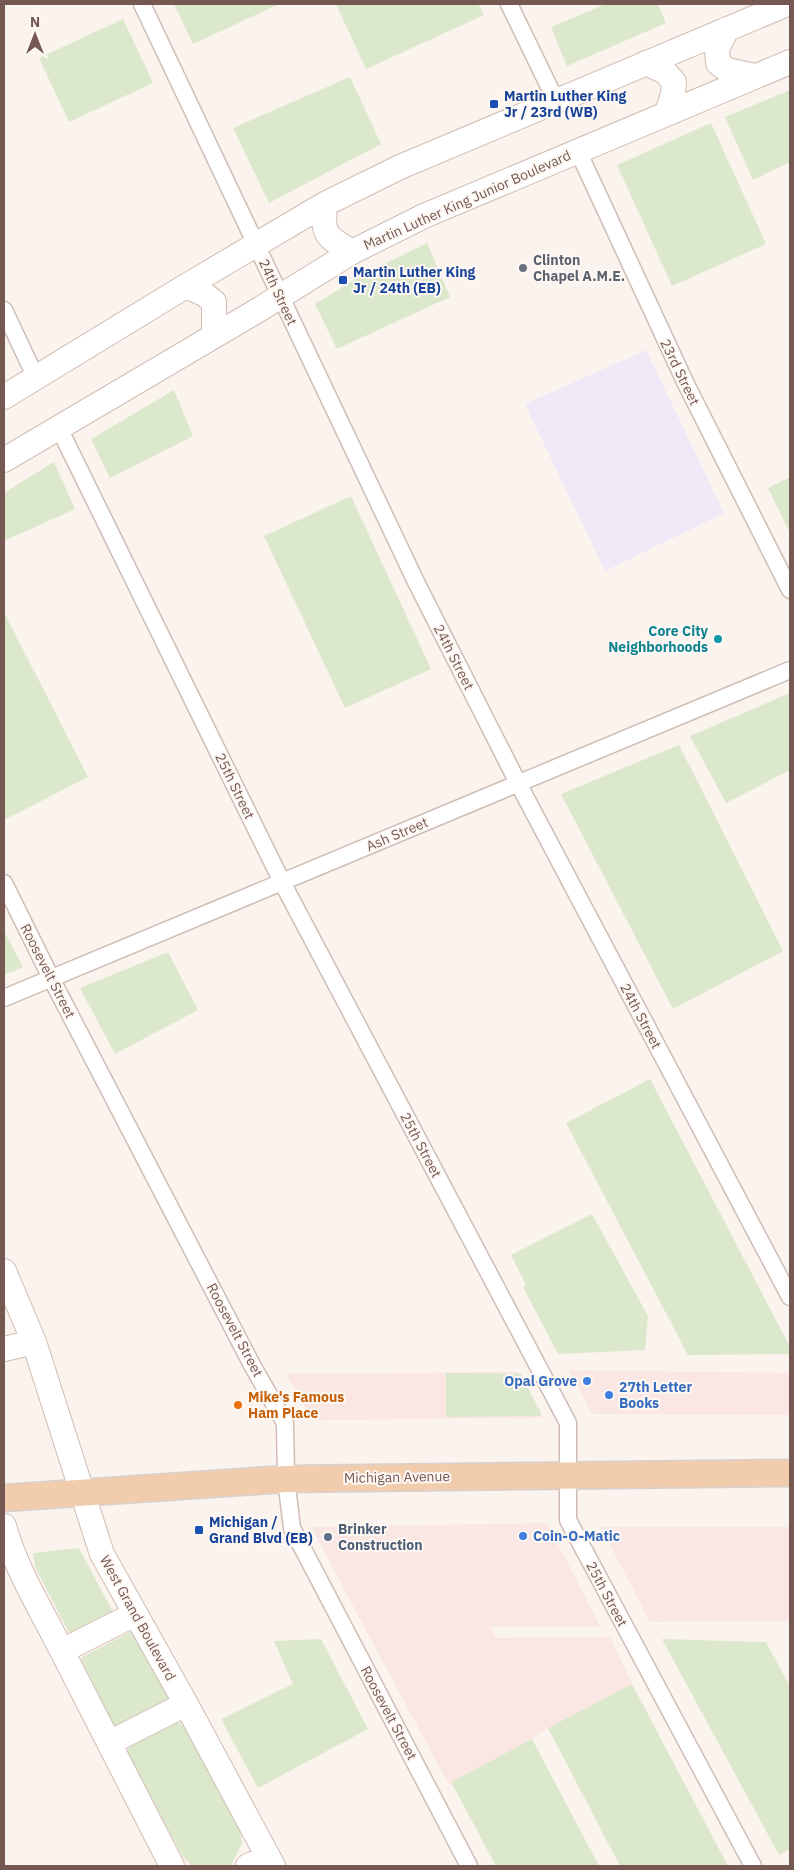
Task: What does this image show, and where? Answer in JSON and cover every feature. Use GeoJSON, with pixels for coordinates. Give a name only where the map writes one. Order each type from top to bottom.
{"type":"FeatureCollection","features":[{"type":"Feature","properties":{"kind":"main road"},"geometry":{"type":"LineString","coordinates":[[4,397],[325,204],[400,167],[787,4]]}},
{"type":"Feature","properties":{"kind":"main road"},"geometry":{"type":"LineString","coordinates":[[727,29],[717,49],[718,63],[727,70],[755,76]]}},
{"type":"Feature","properties":{"kind":"main road","name":"Martin Luther King Junior Boulevard"},"geometry":{"type":"LineString","coordinates":[[4,460],[260,309],[352,252],[424,216],[790,62]]}},
{"type":"Feature","properties":{"kind":"main road"},"geometry":{"type":"LineString","coordinates":[[646,63],[665,72],[674,82],[673,94],[667,113]]}},
{"type":"Feature","properties":{"kind":"main road"},"geometry":{"type":"LineString","coordinates":[[325,204],[323,222],[326,233],[352,252]]}},
{"type":"Feature","properties":{"kind":"main road"},"geometry":{"type":"LineString","coordinates":[[186,286],[204,294],[214,302],[214,335]]}},
{"type":"Feature","properties":{"kind":"main road","name":"West Grand Boulevard"},"geometry":{"type":"LineString","coordinates":[[4,1271],[34,1342],[102,1554],[186,1704],[263,1863]]}},
{"type":"Feature","properties":{"kind":"main road"},"geometry":{"type":"LineString","coordinates":[[4,1349],[34,1342]]}},
{"type":"Feature","properties":{"kind":"main road","name":"Michigan Avenue"},"geometry":{"type":"LineString","coordinates":[[4,1498],[286,1479],[790,1472]]}},
{"type":"Feature","properties":{"kind":"main road"},"geometry":{"type":"LineString","coordinates":[[4,1526],[10,1549],[20,1572],[172,1866]]}},
{"type":"Feature","properties":{"kind":"main road"},"geometry":{"type":"LineString","coordinates":[[62,1651],[135,1614]]}},
{"type":"Feature","properties":{"kind":"main road"},"geometry":{"type":"LineString","coordinates":[[109,1743],[186,1704]]}},
{"type":"Feature","properties":{"kind":"street","name":"24th Street"},"geometry":{"type":"LineString","coordinates":[[142,4],[416,584],[518,783],[785,1276],[790,1297]]}},
{"type":"Feature","properties":{"kind":"street"},"geometry":{"type":"LineString","coordinates":[[510,4],[556,101]]}},
{"type":"Feature","properties":{"kind":"street","name":"23rd Street"},"geometry":{"type":"LineString","coordinates":[[578,151],[686,384],[790,590]]}},
{"type":"Feature","properties":{"kind":"street"},"geometry":{"type":"LineString","coordinates":[[4,310],[36,378]]}},
{"type":"Feature","properties":{"kind":"street","name":"25th Street"},"geometry":{"type":"LineString","coordinates":[[59,428],[282,882],[568,1422],[568,1520],[753,1866]]}},
{"type":"Feature","properties":{"kind":"street","name":"Ash Street"},"geometry":{"type":"LineString","coordinates":[[4,998],[790,670]]}},
{"type":"Feature","properties":{"kind":"street","name":"Roosevelt Street"},"geometry":{"type":"LineString","coordinates":[[4,883],[51,978],[252,1365],[285,1422],[286,1479],[292,1528],[469,1866]]}},
{"type":"Feature","properties":{"kind":"shaded area"},"geometry":{"type":"Polygon","coordinates":[[[646,350],[724,513],[605,571],[525,404],[646,350]]]}},
{"type":"Feature","properties":{"kind":"shaded area"},"geometry":{"type":"Polygon","coordinates":[[[569,1370],[790,1373],[790,1415],[592,1414],[569,1370]]]}},
{"type":"Feature","properties":{"kind":"shaded area"},"geometry":{"type":"Polygon","coordinates":[[[519,1372],[543,1418],[313,1420],[286,1374],[519,1372]]]}},
{"type":"Feature","properties":{"kind":"shaded area"},"geometry":{"type":"Polygon","coordinates":[[[547,1523],[600,1626],[490,1627],[496,1638],[610,1637],[632,1684],[548,1728],[532,1739],[451,1782],[449,1785],[311,1527],[547,1523]]]}},
{"type":"Feature","properties":{"kind":"shaded area"},"geometry":{"type":"Polygon","coordinates":[[[601,1527],[790,1527],[790,1621],[650,1622],[601,1527]]]}},
{"type":"Feature","properties":{"kind":"green space"},"geometry":{"type":"Polygon","coordinates":[[[174,4],[279,4],[193,44],[174,4]]]}},
{"type":"Feature","properties":{"kind":"green space"},"geometry":{"type":"Polygon","coordinates":[[[336,4],[478,4],[484,15],[366,69],[336,4]]]}},
{"type":"Feature","properties":{"kind":"green space"},"geometry":{"type":"Polygon","coordinates":[[[606,4],[658,4],[666,23],[567,66],[551,27],[606,4]]]}},
{"type":"Feature","properties":{"kind":"green space"},"geometry":{"type":"Polygon","coordinates":[[[123,19],[153,83],[69,122],[39,58],[123,19]]]}},
{"type":"Feature","properties":{"kind":"green space"},"geometry":{"type":"Polygon","coordinates":[[[350,77],[381,144],[269,203],[233,128],[350,77]]]}},
{"type":"Feature","properties":{"kind":"green space"},"geometry":{"type":"Polygon","coordinates":[[[790,90],[790,162],[753,180],[725,117],[790,90]]]}},
{"type":"Feature","properties":{"kind":"green space"},"geometry":{"type":"Polygon","coordinates":[[[711,123],[766,244],[672,286],[617,165],[711,123]]]}},
{"type":"Feature","properties":{"kind":"green space"},"geometry":{"type":"Polygon","coordinates":[[[427,243],[450,297],[337,349],[315,304],[364,274],[427,243]]]}},
{"type":"Feature","properties":{"kind":"green space"},"geometry":{"type":"Polygon","coordinates":[[[174,390],[193,436],[110,478],[91,439],[174,390]]]}},
{"type":"Feature","properties":{"kind":"green space"},"geometry":{"type":"Polygon","coordinates":[[[54,462],[75,509],[4,541],[4,493],[54,462]]]}},
{"type":"Feature","properties":{"kind":"green space"},"geometry":{"type":"Polygon","coordinates":[[[790,477],[790,533],[768,488],[790,477]]]}},
{"type":"Feature","properties":{"kind":"green space"},"geometry":{"type":"Polygon","coordinates":[[[351,496],[431,669],[345,708],[264,536],[351,496]]]}},
{"type":"Feature","properties":{"kind":"green space"},"geometry":{"type":"Polygon","coordinates":[[[4,612],[88,777],[4,820],[4,612]]]}},
{"type":"Feature","properties":{"kind":"green space"},"geometry":{"type":"Polygon","coordinates":[[[790,693],[790,770],[726,803],[690,736],[790,693]]]}},
{"type":"Feature","properties":{"kind":"green space"},"geometry":{"type":"Polygon","coordinates":[[[679,745],[783,951],[673,1009],[561,794],[679,745]]]}},
{"type":"Feature","properties":{"kind":"green space"},"geometry":{"type":"Polygon","coordinates":[[[4,931],[23,967],[4,975],[4,931]]]}},
{"type":"Feature","properties":{"kind":"green space"},"geometry":{"type":"Polygon","coordinates":[[[168,952],[198,1010],[115,1054],[80,988],[168,952]]]}},
{"type":"Feature","properties":{"kind":"green space"},"geometry":{"type":"Polygon","coordinates":[[[650,1079],[790,1347],[790,1354],[688,1355],[566,1123],[650,1079]]]}},
{"type":"Feature","properties":{"kind":"green space"},"geometry":{"type":"Polygon","coordinates":[[[592,1214],[648,1316],[645,1350],[558,1354],[523,1287],[526,1285],[511,1255],[592,1214]]]}},
{"type":"Feature","properties":{"kind":"green space"},"geometry":{"type":"Polygon","coordinates":[[[446,1373],[521,1374],[541,1416],[446,1417],[446,1373]]]}},
{"type":"Feature","properties":{"kind":"green space"},"geometry":{"type":"Polygon","coordinates":[[[79,1548],[113,1612],[69,1633],[35,1567],[33,1553],[79,1548]]]}},
{"type":"Feature","properties":{"kind":"green space"},"geometry":{"type":"Polygon","coordinates":[[[132,1631],[172,1701],[118,1730],[114,1726],[82,1661],[82,1657],[132,1631]]]}},
{"type":"Feature","properties":{"kind":"green space"},"geometry":{"type":"Polygon","coordinates":[[[321,1639],[368,1729],[258,1788],[221,1719],[293,1684],[274,1641],[321,1639]]]}},
{"type":"Feature","properties":{"kind":"green space"},"geometry":{"type":"Polygon","coordinates":[[[662,1639],[766,1642],[790,1687],[790,1849],[779,1855],[662,1639]]]}},
{"type":"Feature","properties":{"kind":"green space"},"geometry":{"type":"Polygon","coordinates":[[[632,1684],[728,1866],[620,1866],[548,1728],[632,1684]]]}},
{"type":"Feature","properties":{"kind":"green space"},"geometry":{"type":"Polygon","coordinates":[[[175,1723],[185,1727],[241,1831],[242,1843],[232,1864],[227,1866],[193,1866],[183,1857],[128,1755],[127,1752],[130,1745],[175,1723]]]}},
{"type":"Feature","properties":{"kind":"green space"},"geometry":{"type":"Polygon","coordinates":[[[532,1739],[599,1866],[496,1866],[451,1782],[532,1739]]]}},
{"type":"Feature","properties":{"kind":"place","name":"Martin Luther King Jr / 23rd (WB)"},"geometry":{"type":"Point","coordinates":[494,104]}},
{"type":"Feature","properties":{"kind":"place","name":"Clinton Chapel A.M.E."},"geometry":{"type":"Point","coordinates":[523,268]}},
{"type":"Feature","properties":{"kind":"place","name":"Martin Luther King Jr / 24th (EB)"},"geometry":{"type":"Point","coordinates":[343,280]}},
{"type":"Feature","properties":{"kind":"place","name":"Core City Neighborhoods"},"geometry":{"type":"Point","coordinates":[718,639]}},
{"type":"Feature","properties":{"kind":"place","name":"Opal Grove"},"geometry":{"type":"Point","coordinates":[587,1381]}},
{"type":"Feature","properties":{"kind":"place","name":"27th Letter Books"},"geometry":{"type":"Point","coordinates":[609,1395]}},
{"type":"Feature","properties":{"kind":"place","name":"Mike's Famous Ham Place"},"geometry":{"type":"Point","coordinates":[238,1405]}},
{"type":"Feature","properties":{"kind":"place","name":"Michigan / Grand Blvd (EB)"},"geometry":{"type":"Point","coordinates":[199,1530]}},
{"type":"Feature","properties":{"kind":"place","name":"Coin-O-Matic"},"geometry":{"type":"Point","coordinates":[523,1536]}},
{"type":"Feature","properties":{"kind":"place","name":"Brinker Construction"},"geometry":{"type":"Point","coordinates":[328,1537]}}]}
